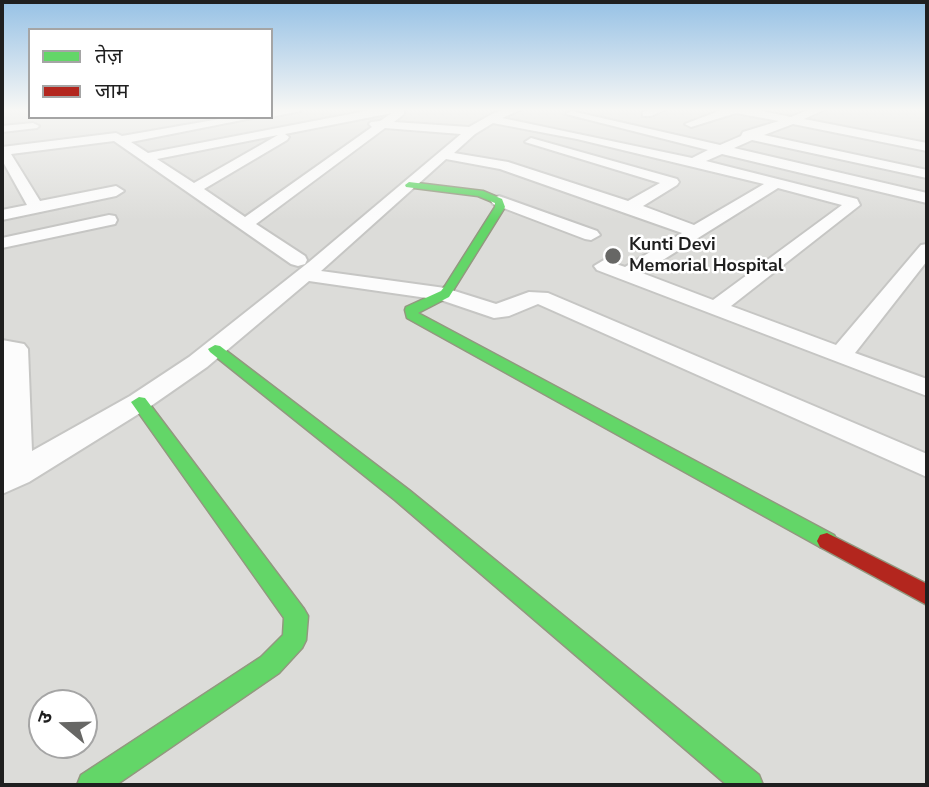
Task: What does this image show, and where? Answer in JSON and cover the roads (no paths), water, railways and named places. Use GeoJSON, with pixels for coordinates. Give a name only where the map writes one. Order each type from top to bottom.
{"type":"FeatureCollection","features":[{"type":"Feature","properties":{"kind":"street"},"geometry":{"type":"LineString","coordinates":[[38,207],[2,151],[39,146]]}},
{"type":"Feature","properties":{"kind":"street"},"geometry":{"type":"LineString","coordinates":[[127,146],[246,224],[301,268],[445,294],[494,311],[501,311],[529,298],[541,298],[927,466]]}},
{"type":"Feature","properties":{"kind":"street"},"geometry":{"type":"LineString","coordinates":[[145,157],[204,146]]}},
{"type":"Feature","properties":{"kind":"street"},"geometry":{"type":"LineString","coordinates":[[194,189],[268,146]]}},
{"type":"Feature","properties":{"kind":"street"},"geometry":{"type":"LineString","coordinates":[[246,224],[353,146]]}},
{"type":"Feature","properties":{"kind":"street"},"geometry":{"type":"LineString","coordinates":[[10,479],[139,402],[215,349],[301,268],[457,146]]}},
{"type":"Feature","properties":{"kind":"street"},"geometry":{"type":"LineString","coordinates":[[552,146],[672,182],[630,207]]}},
{"type":"Feature","properties":{"kind":"street"},"geometry":{"type":"LineString","coordinates":[[620,146],[851,202],[852,205],[715,308]]}},
{"type":"Feature","properties":{"kind":"street"},"geometry":{"type":"LineString","coordinates":[[706,146],[927,198]]}},
{"type":"Feature","properties":{"kind":"street"},"geometry":{"type":"LineString","coordinates":[[693,162],[729,146]]}},
{"type":"Feature","properties":{"kind":"street"},"geometry":{"type":"LineString","coordinates":[[796,146],[927,174]]}},
{"type":"Feature","properties":{"kind":"street"},"geometry":{"type":"LineString","coordinates":[[443,155],[503,165],[696,232]]}},
{"type":"Feature","properties":{"kind":"street"},"geometry":{"type":"LineString","coordinates":[[627,274],[776,183]]}},
{"type":"Feature","properties":{"kind":"street"},"geometry":{"type":"LineString","coordinates":[[2,189],[25,185]]}},
{"type":"Feature","properties":{"kind":"street"},"geometry":{"type":"LineString","coordinates":[[410,185],[472,191],[591,235]]}},
{"type":"Feature","properties":{"kind":"street"},"geometry":{"type":"LineString","coordinates":[[2,215],[116,191]]}},
{"type":"Feature","properties":{"kind":"street"},"geometry":{"type":"LineString","coordinates":[[499,201],[500,207],[445,294],[410,313],[927,595]]}},
{"type":"Feature","properties":{"kind":"street"},"geometry":{"type":"LineString","coordinates":[[2,243],[109,220]]}},
{"type":"Feature","properties":{"kind":"street"},"geometry":{"type":"LineString","coordinates":[[841,355],[927,249]]}},
{"type":"Feature","properties":{"kind":"street"},"geometry":{"type":"LineString","coordinates":[[604,266],[927,388]]}},
{"type":"Feature","properties":{"kind":"street"},"geometry":{"type":"LineString","coordinates":[[2,347],[16,349],[10,479]]}},
{"type":"Feature","properties":{"kind":"street"},"geometry":{"type":"LineString","coordinates":[[215,349],[402,495],[749,785]]}},
{"type":"Feature","properties":{"kind":"street"},"geometry":{"type":"LineString","coordinates":[[91,785],[270,665],[294,640],[296,617],[139,402]]}},
{"type":"Feature","properties":{"kind":"place","name":"Kunti Devi Memorial Hospital"},"geometry":{"type":"Point","coordinates":[613,256]}}]}
